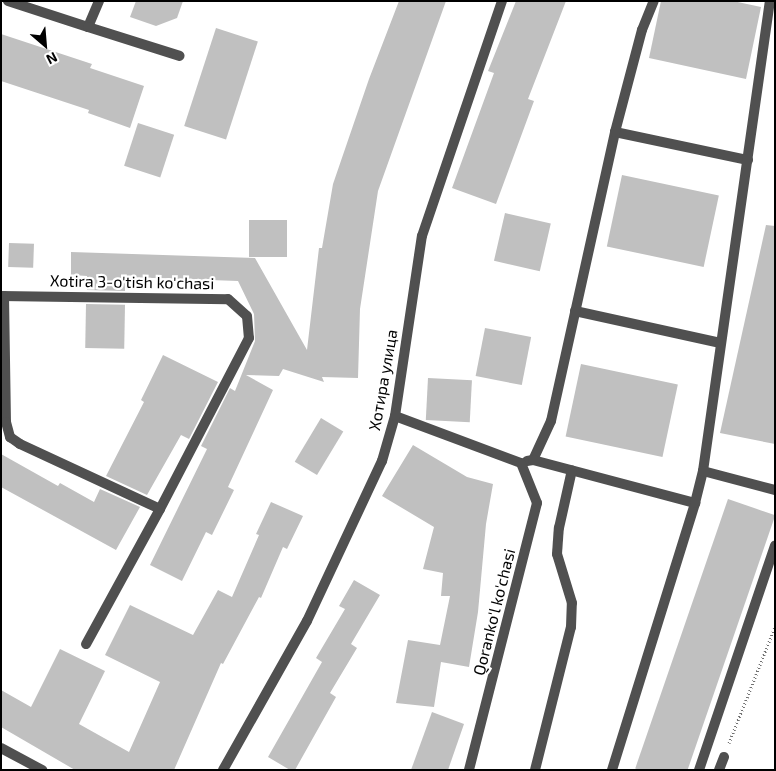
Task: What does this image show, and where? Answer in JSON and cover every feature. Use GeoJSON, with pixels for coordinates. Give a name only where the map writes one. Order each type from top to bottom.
{"type":"FeatureCollection","features":[{"type":"Feature","properties":{"kind":"street"},"geometry":{"type":"LineString","coordinates":[[8,1],[180,56]]}},
{"type":"Feature","properties":{"kind":"street"},"geometry":{"type":"LineString","coordinates":[[88,27],[99,1]]}},
{"type":"Feature","properties":{"kind":"street","name":"Хотира улица"},"geometry":{"type":"LineString","coordinates":[[223,770],[312,612],[382,460],[395,416],[422,236],[502,1]]}},
{"type":"Feature","properties":{"kind":"street"},"geometry":{"type":"LineString","coordinates":[[533,460],[551,421],[615,132],[642,30],[654,1]]}},
{"type":"Feature","properties":{"kind":"street"},"geometry":{"type":"LineString","coordinates":[[612,770],[695,503],[703,471],[770,1]]}},
{"type":"Feature","properties":{"kind":"street"},"geometry":{"type":"LineString","coordinates":[[615,132],[748,160]]}},
{"type":"Feature","properties":{"kind":"street","name":"Xotira 3-o'tish ko'chasi"},"geometry":{"type":"LineString","coordinates":[[86,644],[160,509],[249,338],[247,316],[228,299],[3,296],[6,422],[10,437],[20,444],[160,509]]}},
{"type":"Feature","properties":{"kind":"street"},"geometry":{"type":"LineString","coordinates":[[575,311],[721,343]]}},
{"type":"Feature","properties":{"kind":"street"},"geometry":{"type":"LineString","coordinates":[[395,416],[521,463],[533,460],[695,503]]}},
{"type":"Feature","properties":{"kind":"street","name":"Qoranko'l ko'chasi"},"geometry":{"type":"LineString","coordinates":[[469,770],[537,503],[521,463]]}},
{"type":"Feature","properties":{"kind":"street"},"geometry":{"type":"LineString","coordinates":[[535,770],[572,627],[572,603],[557,554],[559,528],[572,470]]}},
{"type":"Feature","properties":{"kind":"street"},"geometry":{"type":"LineString","coordinates":[[703,471],[775,490]]}},
{"type":"Feature","properties":{"kind":"street"},"geometry":{"type":"LineString","coordinates":[[699,770],[775,546]]}},
{"type":"Feature","properties":{"kind":"street"},"geometry":{"type":"LineString","coordinates":[[1,748],[42,770]]}},
{"type":"Feature","properties":{"kind":"street"},"geometry":{"type":"LineString","coordinates":[[720,770],[724,757]]}},
{"type":"Feature","properties":{"kind":"path"},"geometry":{"type":"LineString","coordinates":[[724,757],[775,627]]}},
{"type":"Feature","properties":{"kind":"building"},"geometry":{"type":"Polygon","coordinates":[[[136,1],[183,1],[177,18],[156,26],[130,17],[136,1]]]}},
{"type":"Feature","properties":{"kind":"building"},"geometry":{"type":"Polygon","coordinates":[[[399,1],[446,1],[378,191],[360,309],[358,378],[322,377],[324,382],[283,369],[279,376],[246,375],[273,390],[228,487],[234,490],[212,535],[206,532],[182,581],[150,565],[207,449],[201,446],[230,388],[235,391],[255,341],[254,314],[238,281],[125,277],[125,291],[87,290],[87,276],[71,275],[71,252],[255,258],[307,350],[319,248],[322,248],[333,184],[369,79],[399,1]]]}},
{"type":"Feature","properties":{"kind":"building"},"geometry":{"type":"Polygon","coordinates":[[[516,1],[566,1],[528,99],[534,101],[496,204],[452,188],[494,73],[488,71],[516,1]]]}},
{"type":"Feature","properties":{"kind":"building"},"geometry":{"type":"Polygon","coordinates":[[[661,1],[733,1],[761,7],[746,79],[649,58],[661,1]]]}},
{"type":"Feature","properties":{"kind":"building"},"geometry":{"type":"Polygon","coordinates":[[[216,28],[258,42],[226,140],[184,126],[216,28]]]}},
{"type":"Feature","properties":{"kind":"building"},"geometry":{"type":"Polygon","coordinates":[[[1,34],[92,64],[90,68],[144,86],[130,128],[88,113],[89,110],[1,81],[1,34]]]}},
{"type":"Feature","properties":{"kind":"building"},"geometry":{"type":"Polygon","coordinates":[[[138,123],[174,135],[160,178],[124,166],[138,123]]]}},
{"type":"Feature","properties":{"kind":"building"},"geometry":{"type":"Polygon","coordinates":[[[622,175],[719,196],[704,267],[607,246],[622,175]]]}},
{"type":"Feature","properties":{"kind":"building"},"geometry":{"type":"Polygon","coordinates":[[[505,213],[551,224],[540,271],[494,261],[505,213]]]}},
{"type":"Feature","properties":{"kind":"building"},"geometry":{"type":"Polygon","coordinates":[[[249,220],[287,220],[287,257],[249,257],[249,220]]]}},
{"type":"Feature","properties":{"kind":"building"},"geometry":{"type":"Polygon","coordinates":[[[766,225],[775,226],[775,444],[720,433],[766,225]]]}},
{"type":"Feature","properties":{"kind":"building"},"geometry":{"type":"Polygon","coordinates":[[[9,243],[34,244],[33,268],[8,267],[9,243]]]}},
{"type":"Feature","properties":{"kind":"building"},"geometry":{"type":"Polygon","coordinates":[[[86,304],[125,305],[124,349],[85,348],[86,304]]]}},
{"type":"Feature","properties":{"kind":"building"},"geometry":{"type":"Polygon","coordinates":[[[485,328],[531,337],[522,385],[476,376],[485,328]]]}},
{"type":"Feature","properties":{"kind":"building"},"geometry":{"type":"Polygon","coordinates":[[[163,355],[218,382],[189,439],[181,435],[147,495],[106,476],[144,402],[141,400],[163,355]]]}},
{"type":"Feature","properties":{"kind":"building"},"geometry":{"type":"Polygon","coordinates":[[[581,364],[678,385],[662,457],[566,436],[581,364]]]}},
{"type":"Feature","properties":{"kind":"building"},"geometry":{"type":"Polygon","coordinates":[[[428,378],[472,380],[470,422],[426,420],[428,378]]]}},
{"type":"Feature","properties":{"kind":"building"},"geometry":{"type":"Polygon","coordinates":[[[321,418],[343,431],[317,475],[295,462],[321,418]]]}},
{"type":"Feature","properties":{"kind":"building"},"geometry":{"type":"Polygon","coordinates":[[[413,445],[467,477],[493,484],[486,524],[478,612],[469,667],[441,662],[434,707],[396,703],[408,640],[440,645],[450,596],[441,596],[443,573],[423,569],[434,527],[382,496],[413,445]]]}},
{"type":"Feature","properties":{"kind":"building"},"geometry":{"type":"Polygon","coordinates":[[[1,454],[58,486],[60,483],[94,502],[100,489],[140,507],[116,550],[1,487],[1,454]]]}},
{"type":"Feature","properties":{"kind":"building"},"geometry":{"type":"Polygon","coordinates":[[[728,499],[775,516],[688,770],[640,770],[635,768],[728,499]]]}},
{"type":"Feature","properties":{"kind":"building"},"geometry":{"type":"Polygon","coordinates":[[[271,502],[303,516],[287,549],[283,547],[261,598],[259,597],[223,664],[221,663],[174,770],[75,770],[1,727],[1,690],[31,707],[60,649],[105,671],[79,724],[129,752],[160,682],[105,655],[130,605],[193,635],[218,590],[232,597],[259,535],[256,534],[271,502]]]}},
{"type":"Feature","properties":{"kind":"building"},"geometry":{"type":"Polygon","coordinates":[[[354,580],[380,595],[351,644],[357,648],[330,693],[336,697],[295,770],[290,770],[268,757],[322,662],[316,658],[345,609],[339,606],[354,580]]]}},
{"type":"Feature","properties":{"kind":"building"},"geometry":{"type":"Polygon","coordinates":[[[432,712],[464,724],[448,770],[411,770],[432,712]]]}}]}
